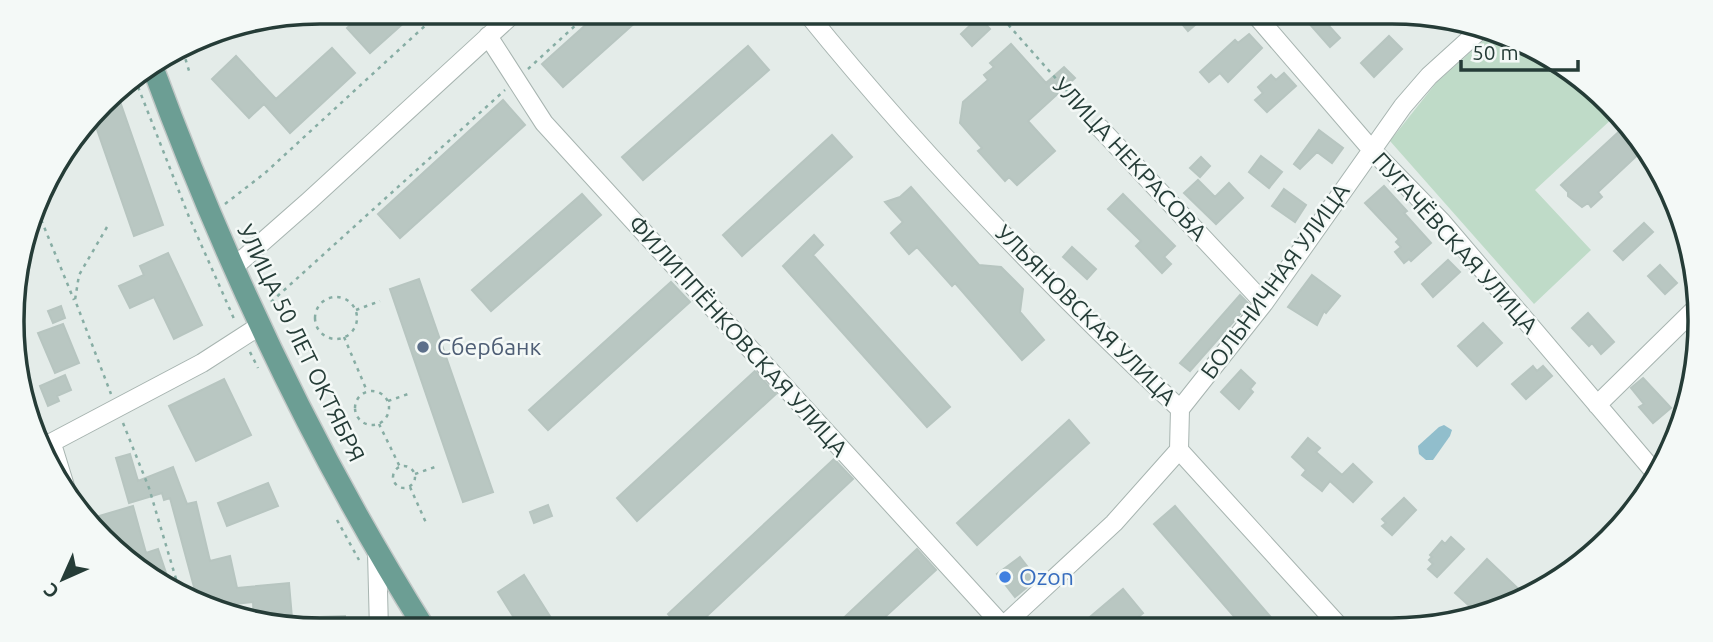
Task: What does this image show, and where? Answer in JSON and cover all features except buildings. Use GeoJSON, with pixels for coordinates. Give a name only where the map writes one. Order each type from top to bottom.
{"type":"FeatureCollection","features":[{"type":"Feature","properties":{"kind":"main road","name":"УЛИЦА 50 ЛЕТ ОКТЯБРЯ"},"geometry":{"type":"LineString","coordinates":[[155,75],[200,217],[234,267],[334,472],[377,552],[418,618]]}},
{"type":"Feature","properties":{"kind":"street"},"geometry":{"type":"LineString","coordinates":[[234,267],[502,24]]}},
{"type":"Feature","properties":{"kind":"street","name":"УЛЬЯНОВСКАЯ УЛИЦА"},"geometry":{"type":"LineString","coordinates":[[816,24],[920,148],[1122,355],[1180,409],[1179,450]]}},
{"type":"Feature","properties":{"kind":"street","name":"ПУГАЧЁВСКАЯ УЛИЦА"},"geometry":{"type":"LineString","coordinates":[[1263,24],[1371,149],[1441,222],[1650,467]]}},
{"type":"Feature","properties":{"kind":"street","name":"ФИЛИППЁНКОВСКАЯ УЛИЦА"},"geometry":{"type":"LineString","coordinates":[[488,36],[544,123],[996,618]]}},
{"type":"Feature","properties":{"kind":"street","name":"БОЛЬНИЧНАЯ УЛИЦА"},"geometry":{"type":"LineString","coordinates":[[1180,409],[1264,303],[1403,106],[1429,76],[1472,36]]}},
{"type":"Feature","properties":{"kind":"street","name":"УЛИЦА НЕКРАСОВА"},"geometry":{"type":"LineString","coordinates":[[1100,128],[1264,303]]}},
{"type":"Feature","properties":{"kind":"street"},"geometry":{"type":"LineString","coordinates":[[1597,405],[1688,316]]}},
{"type":"Feature","properties":{"kind":"street"},"geometry":{"type":"LineString","coordinates":[[51,443],[202,363],[259,321]]}},
{"type":"Feature","properties":{"kind":"street"},"geometry":{"type":"LineString","coordinates":[[1179,450],[1332,618]]}},
{"type":"Feature","properties":{"kind":"street","name":"ФИЛИППЁНКОВСКАЯ УЛИЦА"},"geometry":{"type":"LineString","coordinates":[[1012,618],[1114,523],[1179,450]]}},
{"type":"Feature","properties":{"kind":"street"},"geometry":{"type":"LineString","coordinates":[[377,552],[379,618]]}},
{"type":"Feature","properties":{"kind":"path"},"geometry":{"type":"LineString","coordinates":[[200,217],[233,199],[265,173],[427,24]]}},
{"type":"Feature","properties":{"kind":"path"},"geometry":{"type":"LineString","coordinates":[[259,321],[577,24]]}},
{"type":"Feature","properties":{"kind":"path","name":"УЛИЦА НЕКРАСОВА"},"geometry":{"type":"LineString","coordinates":[[1008,24],[1100,128]]}},
{"type":"Feature","properties":{"kind":"path"},"geometry":{"type":"LineString","coordinates":[[185,58],[190,74]]}},
{"type":"Feature","properties":{"kind":"path"},"geometry":{"type":"LineString","coordinates":[[42,221],[75,300]]}},
{"type":"Feature","properties":{"kind":"path"},"geometry":{"type":"LineString","coordinates":[[340,298],[352,304],[356,310],[354,329],[344,337],[331,338],[324,335],[316,324],[317,310],[327,300],[340,298]]}},
{"type":"Feature","properties":{"kind":"path"},"geometry":{"type":"LineString","coordinates":[[356,310],[380,300]]}},
{"type":"Feature","properties":{"kind":"path"},"geometry":{"type":"LineString","coordinates":[[344,337],[367,391]]}},
{"type":"Feature","properties":{"kind":"path"},"geometry":{"type":"LineString","coordinates":[[367,391],[378,391],[388,401],[388,416],[379,424],[363,422],[356,414],[358,398],[367,391]]}},
{"type":"Feature","properties":{"kind":"path"},"geometry":{"type":"LineString","coordinates":[[388,401],[411,393]]}},
{"type":"Feature","properties":{"kind":"path"},"geometry":{"type":"LineString","coordinates":[[379,424],[400,467]]}},
{"type":"Feature","properties":{"kind":"path"},"geometry":{"type":"LineString","coordinates":[[400,467],[407,467],[415,474],[415,481],[410,487],[399,487],[394,482],[393,475],[400,467]]}},
{"type":"Feature","properties":{"kind":"path"},"geometry":{"type":"LineString","coordinates":[[415,474],[435,467]]}},
{"type":"Feature","properties":{"kind":"path"},"geometry":{"type":"LineString","coordinates":[[410,487],[427,525]]}},
{"type":"Feature","properties":{"kind":"green space"},"geometry":{"type":"Polygon","coordinates":[[[1485,39],[1523,55],[1557,74],[1610,120],[1535,190],[1591,250],[1534,304],[1390,141],[1436,83],[1485,39]]]}},
{"type":"Feature","properties":{"kind":"water"},"geometry":{"type":"Polygon","coordinates":[[[1444,425],[1452,430],[1450,436],[1433,460],[1426,460],[1419,454],[1418,446],[1444,425]]]}},
{"type":"Feature","properties":{"kind":"place","name":"Сбербанк"},"geometry":{"type":"Point","coordinates":[423,347]}},
{"type":"Feature","properties":{"kind":"place","name":"Ozon"},"geometry":{"type":"Point","coordinates":[1005,577]}}]}
